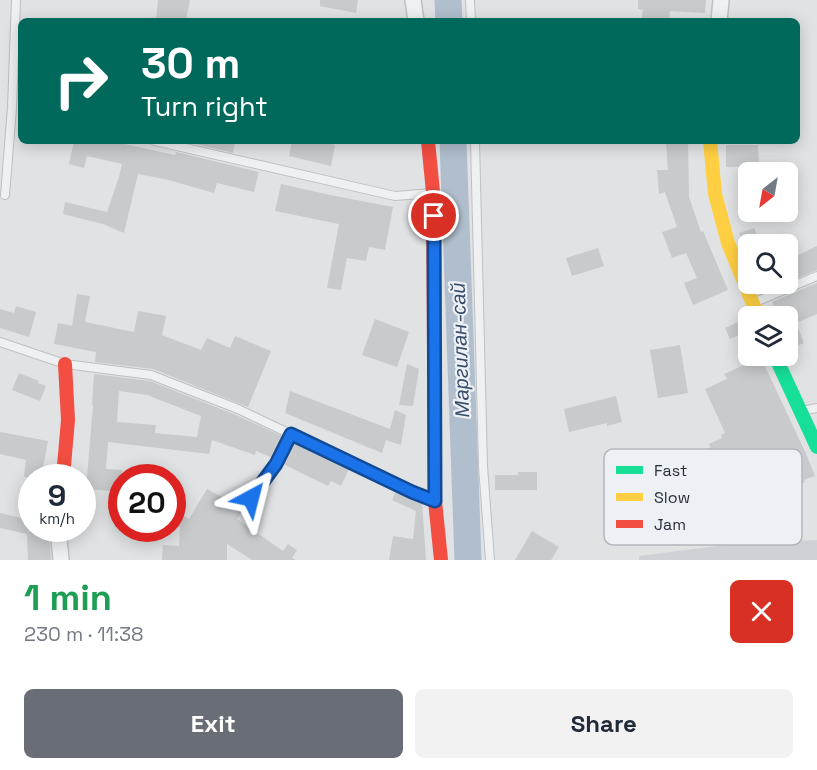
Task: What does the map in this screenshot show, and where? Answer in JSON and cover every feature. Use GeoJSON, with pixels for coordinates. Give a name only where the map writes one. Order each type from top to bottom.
{"type":"FeatureCollection","features":[{"type":"Feature","properties":{"kind":"street"},"geometry":{"type":"LineString","coordinates":[[413,0],[416,18]]}},
{"type":"Feature","properties":{"kind":"street"},"geometry":{"type":"LineString","coordinates":[[719,18],[721,0]]}},
{"type":"Feature","properties":{"kind":"street"},"geometry":{"type":"LineString","coordinates":[[428,144],[434,192],[435,501],[441,560]]}},
{"type":"Feature","properties":{"kind":"street"},"geometry":{"type":"LineString","coordinates":[[710,144],[715,194],[728,243],[753,306]]}},
{"type":"Feature","properties":{"kind":"street"},"geometry":{"type":"LineString","coordinates":[[64,464],[68,420],[65,364]]}},
{"type":"Feature","properties":{"kind":"street"},"geometry":{"type":"LineString","coordinates":[[780,366],[817,447]]}},
{"type":"Feature","properties":{"kind":"street"},"geometry":{"type":"LineString","coordinates":[[59,542],[61,560]]}},
{"type":"Feature","properties":{"kind":"lane"},"geometry":{"type":"LineString","coordinates":[[5,195],[17,109],[16,0]]}},
{"type":"Feature","properties":{"kind":"lane"},"geometry":{"type":"LineString","coordinates":[[470,0],[471,18]]}},
{"type":"Feature","properties":{"kind":"lane"},"geometry":{"type":"LineString","coordinates":[[168,144],[395,196],[434,192]]}},
{"type":"Feature","properties":{"kind":"lane"},"geometry":{"type":"LineString","coordinates":[[475,144],[483,466],[490,560]]}},
{"type":"Feature","properties":{"kind":"lane"},"geometry":{"type":"LineString","coordinates":[[752,303],[817,276]]}},
{"type":"Feature","properties":{"kind":"lane"},"geometry":{"type":"LineString","coordinates":[[0,342],[65,364],[151,375],[237,410],[435,501]]}},
{"type":"Feature","properties":{"kind":"lane"},"geometry":{"type":"LineString","coordinates":[[801,412],[817,408]]}},
{"type":"Feature","properties":{"kind":"lane"},"geometry":{"type":"LineString","coordinates":[[242,504],[251,498],[276,464],[291,434]]}},
{"type":"Feature","properties":{"kind":"shaded area"},"geometry":{"type":"Polygon","coordinates":[[[817,540],[817,560],[639,560],[639,556],[724,545],[802,545],[802,541],[817,540]]]}},
{"type":"Feature","properties":{"kind":"building"},"geometry":{"type":"Polygon","coordinates":[[[158,0],[190,0],[187,18],[156,18],[158,0]]]}},
{"type":"Feature","properties":{"kind":"building"},"geometry":{"type":"Polygon","coordinates":[[[320,0],[358,0],[356,13],[320,6],[320,0]]]}},
{"type":"Feature","properties":{"kind":"building"},"geometry":{"type":"Polygon","coordinates":[[[638,0],[706,0],[705,13],[670,11],[669,18],[642,18],[643,10],[638,9],[638,0]]]}},
{"type":"Feature","properties":{"kind":"building"},"geometry":{"type":"Polygon","coordinates":[[[73,144],[124,144],[175,155],[176,152],[259,172],[254,192],[217,183],[214,193],[138,174],[124,233],[103,224],[63,214],[65,202],[107,212],[122,164],[87,156],[84,168],[69,164],[73,144]]]}},
{"type":"Feature","properties":{"kind":"building"},"geometry":{"type":"Polygon","coordinates":[[[196,144],[234,144],[233,153],[196,144]]]}},
{"type":"Feature","properties":{"kind":"building"},"geometry":{"type":"Polygon","coordinates":[[[291,144],[335,145],[331,166],[289,156],[291,144]]]}},
{"type":"Feature","properties":{"kind":"building"},"geometry":{"type":"Polygon","coordinates":[[[666,144],[688,144],[689,197],[701,232],[703,231],[728,290],[693,305],[684,283],[697,278],[686,253],[672,258],[662,232],[677,227],[665,192],[659,194],[657,170],[668,170],[666,144]]]}},
{"type":"Feature","properties":{"kind":"building"},"geometry":{"type":"Polygon","coordinates":[[[726,145],[758,145],[759,162],[738,162],[738,167],[726,167],[726,145]]]}},
{"type":"Feature","properties":{"kind":"building"},"geometry":{"type":"Polygon","coordinates":[[[281,184],[393,207],[385,250],[369,247],[366,261],[347,258],[341,290],[327,288],[339,224],[275,211],[281,184]]]}},
{"type":"Feature","properties":{"kind":"building"},"geometry":{"type":"Polygon","coordinates":[[[754,228],[757,234],[739,234],[754,228]]]}},
{"type":"Feature","properties":{"kind":"building"},"geometry":{"type":"Polygon","coordinates":[[[817,246],[817,270],[798,278],[798,255],[817,246]]]}},
{"type":"Feature","properties":{"kind":"building"},"geometry":{"type":"Polygon","coordinates":[[[598,248],[604,266],[572,276],[566,258],[598,248]]]}},
{"type":"Feature","properties":{"kind":"building"},"geometry":{"type":"Polygon","coordinates":[[[817,283],[817,314],[798,322],[798,306],[774,306],[772,302],[791,294],[798,294],[798,291],[817,283]]]}},
{"type":"Feature","properties":{"kind":"building"},"geometry":{"type":"Polygon","coordinates":[[[77,294],[90,296],[85,322],[134,332],[138,311],[166,316],[162,335],[201,350],[207,338],[230,348],[235,336],[271,351],[248,407],[153,369],[95,362],[96,352],[54,344],[58,323],[72,326],[77,294]]]}},
{"type":"Feature","properties":{"kind":"building"},"geometry":{"type":"Polygon","coordinates":[[[16,306],[36,312],[29,337],[0,328],[0,309],[14,313],[16,306]]]}},
{"type":"Feature","properties":{"kind":"building"},"geometry":{"type":"Polygon","coordinates":[[[375,319],[409,332],[397,367],[362,355],[375,319]]]}},
{"type":"Feature","properties":{"kind":"building"},"geometry":{"type":"Polygon","coordinates":[[[738,322],[738,335],[730,339],[725,328],[738,322]]]}},
{"type":"Feature","properties":{"kind":"building"},"geometry":{"type":"Polygon","coordinates":[[[798,328],[804,343],[798,346],[798,328]]]}},
{"type":"Feature","properties":{"kind":"building"},"geometry":{"type":"Polygon","coordinates":[[[680,345],[688,393],[658,398],[650,350],[680,345]]]}},
{"type":"Feature","properties":{"kind":"building"},"geometry":{"type":"Polygon","coordinates":[[[407,364],[419,369],[413,406],[399,405],[407,364]]]}},
{"type":"Feature","properties":{"kind":"building"},"geometry":{"type":"Polygon","coordinates":[[[742,366],[765,366],[815,476],[802,483],[802,449],[708,449],[710,448],[709,444],[722,438],[721,435],[725,433],[705,389],[727,379],[724,374],[742,366]]]}},
{"type":"Feature","properties":{"kind":"building"},"geometry":{"type":"Polygon","coordinates":[[[19,373],[46,386],[40,401],[12,390],[19,373]]]}},
{"type":"Feature","properties":{"kind":"building"},"geometry":{"type":"Polygon","coordinates":[[[94,374],[150,381],[284,437],[273,458],[256,451],[255,455],[212,440],[209,454],[108,442],[106,469],[108,469],[108,491],[96,490],[96,464],[88,464],[94,374]],[[119,391],[117,422],[156,425],[155,433],[197,437],[201,416],[147,395],[119,391]]]}},
{"type":"Feature","properties":{"kind":"building"},"geometry":{"type":"Polygon","coordinates":[[[290,391],[390,429],[395,410],[406,415],[401,445],[386,440],[382,453],[285,413],[290,391]]]}},
{"type":"Feature","properties":{"kind":"building"},"geometry":{"type":"Polygon","coordinates":[[[616,396],[622,422],[569,432],[564,409],[616,396]]]}},
{"type":"Feature","properties":{"kind":"building"},"geometry":{"type":"Polygon","coordinates":[[[0,432],[48,441],[44,464],[26,464],[26,460],[0,454],[0,432]]]}},
{"type":"Feature","properties":{"kind":"building"},"geometry":{"type":"Polygon","coordinates":[[[294,443],[349,469],[341,486],[331,481],[328,486],[283,464],[294,443]]]}},
{"type":"Feature","properties":{"kind":"building"},"geometry":{"type":"Polygon","coordinates":[[[518,472],[537,472],[537,490],[495,490],[495,475],[518,475],[518,472]]]}},
{"type":"Feature","properties":{"kind":"building"},"geometry":{"type":"Polygon","coordinates":[[[207,489],[243,510],[237,519],[283,551],[288,544],[297,550],[292,558],[296,560],[252,560],[227,544],[227,560],[162,560],[163,545],[179,546],[179,542],[186,542],[186,517],[189,519],[207,489]]]}},
{"type":"Feature","properties":{"kind":"building"},"geometry":{"type":"Polygon","coordinates":[[[396,491],[422,502],[426,560],[389,560],[393,536],[413,539],[416,511],[392,500],[396,491]]]}},
{"type":"Feature","properties":{"kind":"building"},"geometry":{"type":"Polygon","coordinates":[[[0,513],[18,517],[18,532],[0,528],[0,513]]]}},
{"type":"Feature","properties":{"kind":"building"},"geometry":{"type":"Polygon","coordinates":[[[532,531],[559,547],[551,560],[515,560],[532,531]]]}},
{"type":"Feature","properties":{"kind":"building"},"geometry":{"type":"Polygon","coordinates":[[[27,542],[49,542],[51,560],[28,560],[27,542]]]}},
{"type":"Feature","properties":{"kind":"waterway","name":"Маргилан-сай"},"geometry":{"type":"LineString","coordinates":[[448,0],[449,18]]}},
{"type":"Feature","properties":{"kind":"waterway","name":"Маргилан-сай"},"geometry":{"type":"LineString","coordinates":[[453,144],[468,560]]}},
{"type":"Feature","properties":{"kind":"traffic: fast"},"geometry":{"type":"LineString","coordinates":[[780,366],[817,447]]}},
{"type":"Feature","properties":{"kind":"traffic: slow"},"geometry":{"type":"LineString","coordinates":[[710,144],[715,194],[728,243],[754,306]]}},
{"type":"Feature","properties":{"kind":"traffic: jam"},"geometry":{"type":"LineString","coordinates":[[428,144],[433,192],[435,501],[441,560]]}},
{"type":"Feature","properties":{"kind":"traffic: jam"},"geometry":{"type":"LineString","coordinates":[[64,464],[68,420],[65,364]]}},
{"type":"Feature","properties":{"kind":"route"},"geometry":{"type":"LineString","coordinates":[[251,498],[276,464],[291,434],[435,501],[434,216]]}}]}
